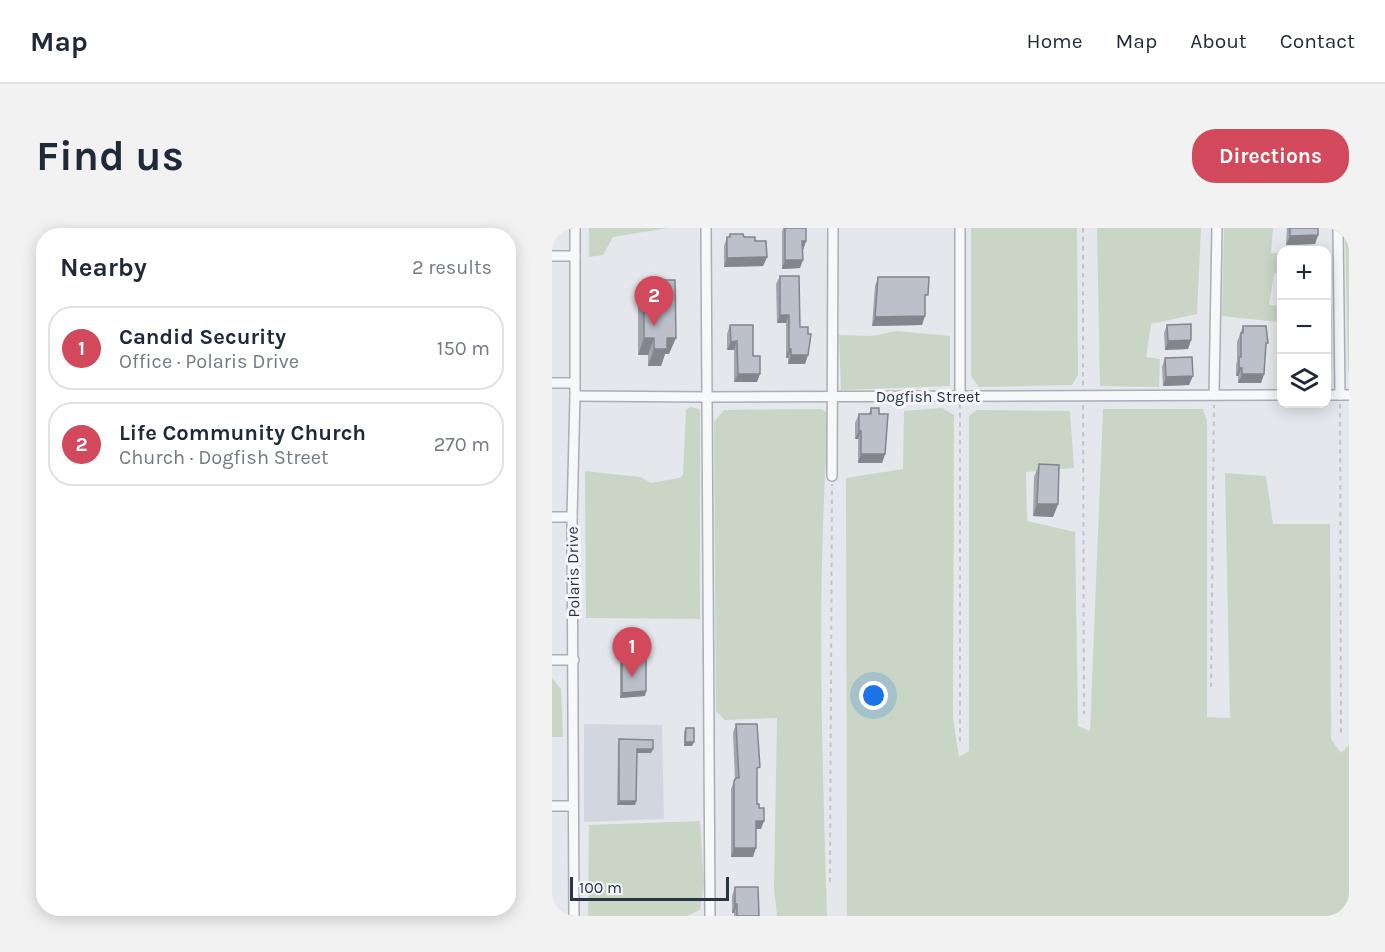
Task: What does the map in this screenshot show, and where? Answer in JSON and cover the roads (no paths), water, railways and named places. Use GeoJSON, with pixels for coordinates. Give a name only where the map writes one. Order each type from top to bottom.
{"type":"FeatureCollection","features":[{"type":"Feature","properties":{"kind":"street","name":"Polaris Drive"},"geometry":{"type":"LineString","coordinates":[[574,916],[572,517],[575,228]]}},
{"type":"Feature","properties":{"kind":"street"},"geometry":{"type":"LineString","coordinates":[[706,228],[710,916]]}},
{"type":"Feature","properties":{"kind":"street"},"geometry":{"type":"LineString","coordinates":[[832,476],[833,228]]}},
{"type":"Feature","properties":{"kind":"street"},"geometry":{"type":"LineString","coordinates":[[960,228],[960,396]]}},
{"type":"Feature","properties":{"kind":"street"},"geometry":{"type":"LineString","coordinates":[[1215,395],[1217,228]]}},
{"type":"Feature","properties":{"kind":"street"},"geometry":{"type":"LineString","coordinates":[[1338,228],[1345,395]]}},
{"type":"Feature","properties":{"kind":"street"},"geometry":{"type":"LineString","coordinates":[[552,256],[575,256]]}},
{"type":"Feature","properties":{"kind":"street"},"geometry":{"type":"LineString","coordinates":[[552,383],[575,383]]}},
{"type":"Feature","properties":{"kind":"street","name":"Dogfish Street"},"geometry":{"type":"LineString","coordinates":[[575,396],[1277,395]]}},
{"type":"Feature","properties":{"kind":"street"},"geometry":{"type":"LineString","coordinates":[[552,517],[572,517]]}},
{"type":"Feature","properties":{"kind":"street"},"geometry":{"type":"LineString","coordinates":[[552,660],[574,660]]}},
{"type":"Feature","properties":{"kind":"street"},"geometry":{"type":"LineString","coordinates":[[552,806],[573,806]]}},
{"type":"Feature","properties":{"kind":"place","name":"Life Community Church"},"geometry":{"type":"Point","coordinates":[654,326]}},
{"type":"Feature","properties":{"kind":"place","name":"Candid Security"},"geometry":{"type":"Point","coordinates":[632,677]}}]}
